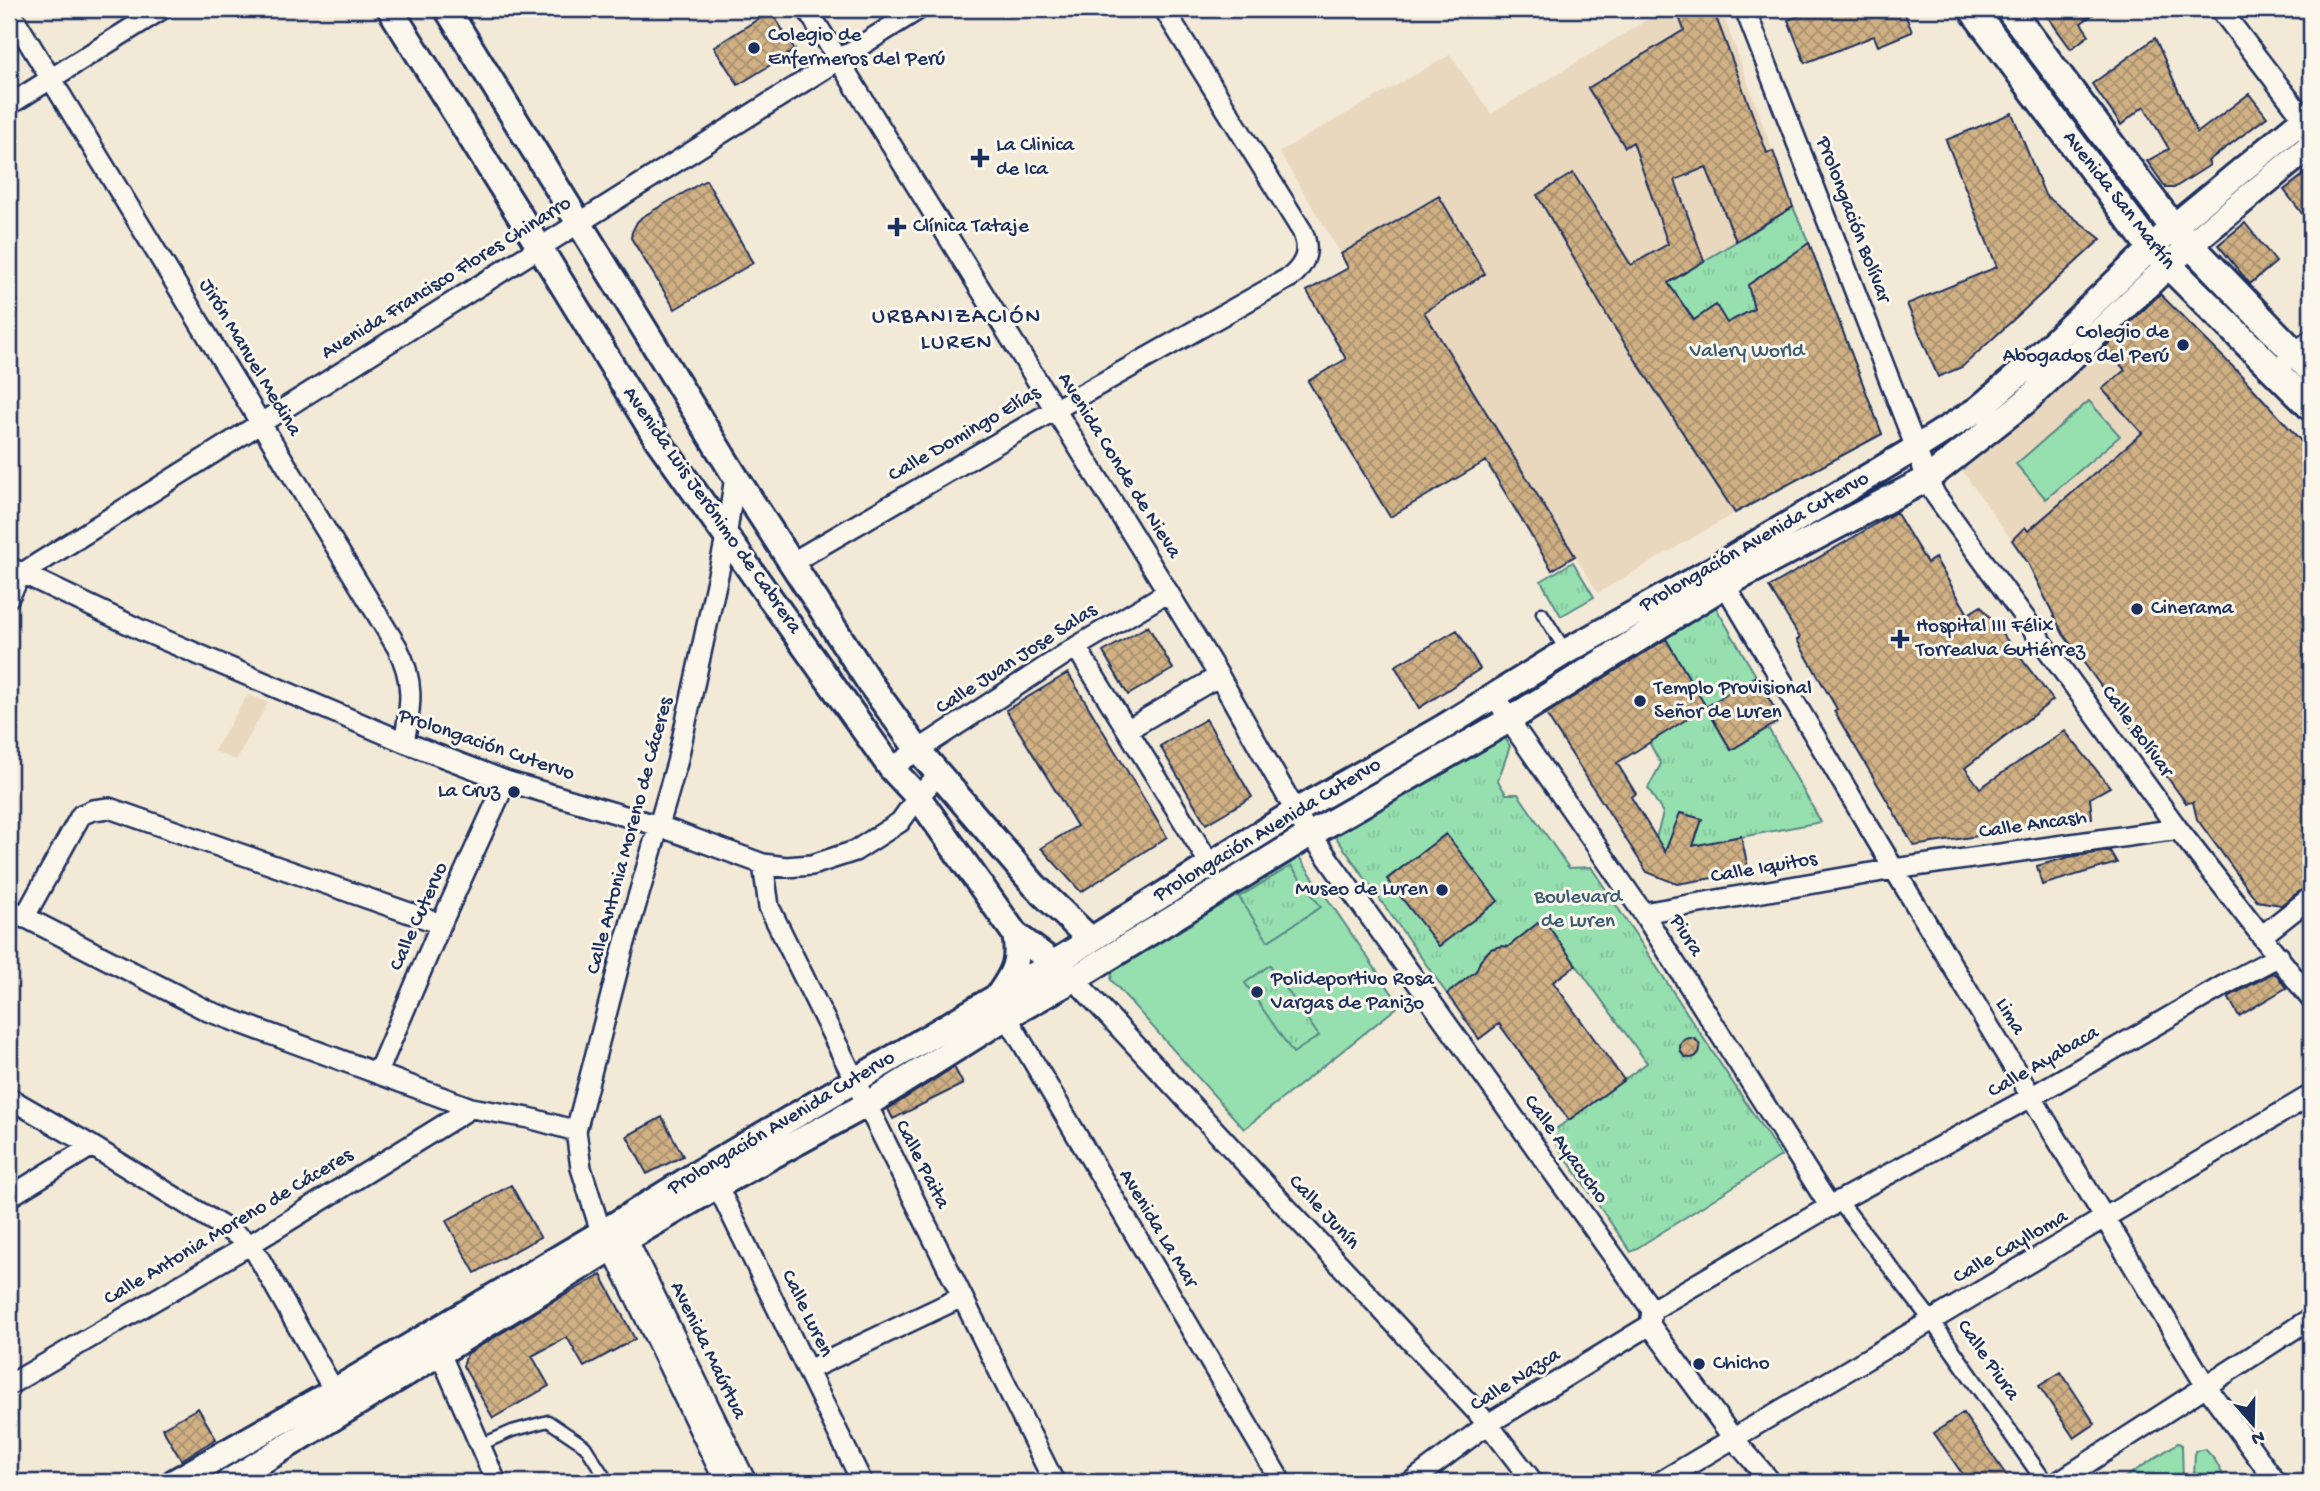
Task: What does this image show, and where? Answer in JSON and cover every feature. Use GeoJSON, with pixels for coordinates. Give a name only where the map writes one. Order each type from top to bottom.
{"type":"FeatureCollection","features":[{"type":"Feature","properties":{"kind":"main road","name":"Avenida San Martín"},"geometry":{"type":"LineString","coordinates":[[1972,9],[2159,257],[2311,407]]}},
{"type":"Feature","properties":{"kind":"main road","name":"Avenida San Martín"},"geometry":{"type":"LineString","coordinates":[[2009,9],[2182,235],[2306,354]]}},
{"type":"Feature","properties":{"kind":"street"},"geometry":{"type":"LineString","coordinates":[[9,105],[162,9]]}},
{"type":"Feature","properties":{"kind":"street","name":"Avenida Luis Jerónimo de Cabrera"},"geometry":{"type":"LineString","coordinates":[[390,9],[657,439],[726,538],[891,768],[918,797],[1015,934],[1074,979]]}},
{"type":"Feature","properties":{"kind":"street","name":"Avenida Luis Jerónimo de Cabrera"},"geometry":{"type":"LineString","coordinates":[[447,9],[735,476],[871,685],[918,750],[1035,886],[1091,940]]}},
{"type":"Feature","properties":{"kind":"street","name":"Avenida Conde de Nieva"},"geometry":{"type":"LineString","coordinates":[[807,9],[1168,592],[1313,839]]}},
{"type":"Feature","properties":{"kind":"street","name":"Avenida Francisco Flores Chinarro"},"geometry":{"type":"LineString","coordinates":[[15,571],[262,423],[919,9]]}},
{"type":"Feature","properties":{"kind":"street","name":"Calle Domingo Elías"},"geometry":{"type":"LineString","coordinates":[[791,563],[1292,276],[1305,260],[1306,240],[1302,230],[1164,9]]}},
{"type":"Feature","properties":{"kind":"street","name":"Prolongación Bolívar"},"geometry":{"type":"LineString","coordinates":[[1745,9],[1916,448]]}},
{"type":"Feature","properties":{"kind":"street"},"geometry":{"type":"LineString","coordinates":[[2220,9],[2309,120]]}},
{"type":"Feature","properties":{"kind":"street","name":"Jirón Manuel Medina"},"geometry":{"type":"LineString","coordinates":[[9,10],[262,423],[406,665],[411,688],[404,743]]}},
{"type":"Feature","properties":{"kind":"street","name":"Prolongación Avenida Cutervo"},"geometry":{"type":"LineString","coordinates":[[713,1176],[866,1105],[1001,1007],[1054,963],[1296,811],[1442,728],[1567,651],[1927,479],[2025,402],[2159,257],[2309,120]]}},
{"type":"Feature","properties":{"kind":"street","name":"Prolongación Avenida Cutervo"},"geometry":{"type":"LineString","coordinates":[[2182,235],[2311,145]]}},
{"type":"Feature","properties":{"kind":"street","name":"Prolongación Avenida Cutervo"},"geometry":{"type":"LineString","coordinates":[[174,1482],[339,1401],[713,1176],[855,1081],[1001,1007],[1074,979],[1313,839],[1508,720],[1720,576],[1987,401],[2159,257]]}},
{"type":"Feature","properties":{"kind":"street"},"geometry":{"type":"LineString","coordinates":[[2276,371],[2306,354]]}},
{"type":"Feature","properties":{"kind":"street","name":"Calle Bolívar"},"geometry":{"type":"LineString","coordinates":[[1916,448],[1936,496],[2028,625],[2178,829],[2311,999]]}},
{"type":"Feature","properties":{"kind":"street","name":"Calle Antonia Moreno de Cáceres"},"geometry":{"type":"LineString","coordinates":[[614,1236],[593,1206],[581,1168],[576,1132],[623,949],[677,763],[726,538],[735,476]]}},
{"type":"Feature","properties":{"kind":"street"},"geometry":{"type":"LineString","coordinates":[[9,597],[15,571]]}},
{"type":"Feature","properties":{"kind":"street","name":"Prolongación Cutervo"},"geometry":{"type":"LineString","coordinates":[[15,571],[141,630],[404,743],[506,781],[659,826],[763,864],[786,867],[812,865],[855,850],[900,822],[940,773]]}},
{"type":"Feature","properties":{"kind":"street","name":"Lima"},"geometry":{"type":"LineString","coordinates":[[1720,576],[2105,1220],[2207,1386],[2276,1482]]}},
{"type":"Feature","properties":{"kind":"street","name":"Calle Juan Jose Salas"},"geometry":{"type":"LineString","coordinates":[[891,768],[1076,647],[1168,592]]}},
{"type":"Feature","properties":{"kind":"street"},"geometry":{"type":"LineString","coordinates":[[1076,647],[1210,864]]}},
{"type":"Feature","properties":{"kind":"street"},"geometry":{"type":"LineString","coordinates":[[1127,730],[1219,677]]}},
{"type":"Feature","properties":{"kind":"street","name":"Piura"},"geometry":{"type":"LineString","coordinates":[[1495,695],[1508,720],[1643,913],[1834,1204]]}},
{"type":"Feature","properties":{"kind":"street","name":"Calle Cutervo"},"geometry":{"type":"LineString","coordinates":[[378,1072],[506,781]]}},
{"type":"Feature","properties":{"kind":"street"},"geometry":{"type":"LineString","coordinates":[[441,924],[109,808],[81,815],[16,914],[208,1011],[471,1108],[529,1118],[576,1132]]}},
{"type":"Feature","properties":{"kind":"street","name":"Calle Ancash"},"geometry":{"type":"LineString","coordinates":[[1894,869],[2178,829]]}},
{"type":"Feature","properties":{"kind":"street","name":"Calle Ayacucho"},"geometry":{"type":"LineString","coordinates":[[1313,839],[1651,1317],[1733,1438],[1771,1482]]}},
{"type":"Feature","properties":{"kind":"street","name":"Calle Paita"},"geometry":{"type":"LineString","coordinates":[[763,864],[769,907],[1054,1482]]}},
{"type":"Feature","properties":{"kind":"street","name":"Calle Iquitos"},"geometry":{"type":"LineString","coordinates":[[1643,913],[1894,869]]}},
{"type":"Feature","properties":{"kind":"street"},"geometry":{"type":"LineString","coordinates":[[2263,935],[2311,897]]}},
{"type":"Feature","properties":{"kind":"street"},"geometry":{"type":"LineString","coordinates":[[1001,1007],[1017,959],[1015,934]]}},
{"type":"Feature","properties":{"kind":"street","name":"Calle Ayabaca"},"geometry":{"type":"LineString","coordinates":[[1834,1204],[2031,1097],[2279,956]]}},
{"type":"Feature","properties":{"kind":"street","name":"Calle Junín"},"geometry":{"type":"LineString","coordinates":[[1074,979],[1488,1424],[1533,1482]]}},
{"type":"Feature","properties":{"kind":"street","name":"Avenida La Mar"},"geometry":{"type":"LineString","coordinates":[[1001,1007],[1281,1482]]}},
{"type":"Feature","properties":{"kind":"street","name":"Calle Caylloma"},"geometry":{"type":"LineString","coordinates":[[1660,1482],[2311,1096]]}},
{"type":"Feature","properties":{"kind":"street"},"geometry":{"type":"LineString","coordinates":[[9,1098],[251,1244],[339,1401]]}},
{"type":"Feature","properties":{"kind":"street","name":"Calle Antonia Moreno de Cáceres"},"geometry":{"type":"LineString","coordinates":[[9,1385],[251,1244],[471,1108]]}},
{"type":"Feature","properties":{"kind":"street"},"geometry":{"type":"LineString","coordinates":[[9,1197],[92,1146]]}},
{"type":"Feature","properties":{"kind":"street","name":"Calle Luren"},"geometry":{"type":"LineString","coordinates":[[713,1176],[862,1482]]}},
{"type":"Feature","properties":{"kind":"street","name":"Calle Nazca"},"geometry":{"type":"LineString","coordinates":[[1411,1482],[1488,1424],[1651,1317],[1834,1204]]}},
{"type":"Feature","properties":{"kind":"street","name":"Calle Piura"},"geometry":{"type":"LineString","coordinates":[[1834,1204],[1932,1321],[2045,1482]]}},
{"type":"Feature","properties":{"kind":"street","name":"Avenida Maúrtua"},"geometry":{"type":"LineString","coordinates":[[614,1236],[725,1482]]}},
{"type":"Feature","properties":{"kind":"street","name":"Avenida Maúrtua"},"geometry":{"type":"LineString","coordinates":[[614,1236],[746,1482]]}},
{"type":"Feature","properties":{"kind":"street"},"geometry":{"type":"LineString","coordinates":[[808,1370],[962,1297]]}},
{"type":"Feature","properties":{"kind":"street"},"geometry":{"type":"LineString","coordinates":[[2057,1482],[2311,1318]]}},
{"type":"Feature","properties":{"kind":"street"},"geometry":{"type":"LineString","coordinates":[[434,1344],[496,1482]]}},
{"type":"Feature","properties":{"kind":"street","name":"Prolongación Avenida Cutervo"},"geometry":{"type":"LineString","coordinates":[[228,1482],[339,1401]]}},
{"type":"Feature","properties":{"kind":"lane"},"geometry":{"type":"LineString","coordinates":[[1542,613],[1567,651]]}},
{"type":"Feature","properties":{"kind":"lane"},"geometry":{"type":"LineString","coordinates":[[480,1445],[512,1431],[548,1421],[585,1446],[608,1482]]}},
{"type":"Feature","properties":{"kind":"shaded area"},"geometry":{"type":"Polygon","coordinates":[[[1665,9],[1721,9],[1793,207],[1609,319],[1735,513],[1598,593],[1424,312],[1485,274],[1438,197],[1341,254],[1279,152],[1450,55],[1491,114],[1665,9]]]}},
{"type":"Feature","properties":{"kind":"shaded area"},"geometry":{"type":"Polygon","coordinates":[[[2099,340],[2177,431],[2028,563],[1958,465],[2099,340]]]}},
{"type":"Feature","properties":{"kind":"shaded area"},"geometry":{"type":"Polygon","coordinates":[[[248,694],[268,703],[236,760],[214,751],[248,694]]]}},
{"type":"Feature","properties":{"kind":"green space","name":"Valery World"},"geometry":{"type":"Polygon","coordinates":[[[1793,207],[1882,434],[1735,513],[1609,319],[1793,207]]]}},
{"type":"Feature","properties":{"kind":"green space"},"geometry":{"type":"Polygon","coordinates":[[[2089,401],[2120,436],[2046,499],[2016,464],[2089,401]]]}},
{"type":"Feature","properties":{"kind":"green space"},"geometry":{"type":"Polygon","coordinates":[[[1573,562],[1594,597],[1561,616],[1541,581],[1573,562]]]}},
{"type":"Feature","properties":{"kind":"green space"},"geometry":{"type":"Polygon","coordinates":[[[1712,601],[1756,676],[1706,707],[1662,632],[1712,601]]]}},
{"type":"Feature","properties":{"kind":"green space"},"geometry":{"type":"Polygon","coordinates":[[[1706,707],[1731,750],[1768,728],[1821,822],[1693,846],[1702,820],[1681,813],[1665,852],[1656,838],[1663,813],[1648,788],[1661,764],[1649,742],[1706,707]]]}},
{"type":"Feature","properties":{"kind":"green space","name":"Boulevard de Luren"},"geometry":{"type":"Polygon","coordinates":[[[1504,736],[1510,746],[1498,781],[1506,794],[1518,794],[1569,868],[1591,867],[1781,1156],[1631,1252],[1549,1134],[1647,1063],[1543,919],[1508,947],[1494,947],[1490,950],[1472,975],[1447,994],[1333,833],[1504,736]],[[1446,834],[1387,879],[1439,945],[1497,901],[1446,834]]]}},
{"type":"Feature","properties":{"kind":"green space","name":"Polideportivo Rosa Vargas de Panizo"},"geometry":{"type":"Polygon","coordinates":[[[1283,854],[1299,857],[1400,1005],[1244,1129],[1111,980],[1114,956],[1283,854]]]}},
{"type":"Feature","properties":{"kind":"green space"},"geometry":{"type":"Polygon","coordinates":[[[1291,866],[1321,907],[1268,941],[1239,897],[1291,866]]]}},
{"type":"Feature","properties":{"kind":"green space"},"geometry":{"type":"Polygon","coordinates":[[[1270,965],[1319,1036],[1293,1053],[1245,983],[1270,965]]]}},
{"type":"Feature","properties":{"kind":"green space"},"geometry":{"type":"Polygon","coordinates":[[[2178,1443],[2182,1445],[2183,1482],[2118,1482],[2178,1443]]]}},
{"type":"Feature","properties":{"kind":"green space"},"geometry":{"type":"Polygon","coordinates":[[[2205,1449],[2215,1460],[2227,1482],[2194,1479],[2195,1451],[2205,1449]]]}},
{"type":"Feature","properties":{"kind":"building"},"geometry":{"type":"Polygon","coordinates":[[[1676,9],[1713,9],[1767,153],[1773,151],[1793,207],[1736,241],[1706,167],[1675,180],[1704,261],[1668,283],[1694,320],[1716,305],[1727,323],[1754,309],[1748,285],[1809,243],[1882,434],[1735,513],[1609,319],[1537,195],[1573,173],[1631,265],[1668,244],[1633,142],[1625,147],[1588,88],[1684,30],[1676,9]]]}},
{"type":"Feature","properties":{"kind":"building"},"geometry":{"type":"Polygon","coordinates":[[[1817,9],[1903,9],[1912,32],[1878,46],[1874,36],[1805,63],[1788,20],[1817,9]]]}},
{"type":"Feature","properties":{"kind":"building"},"geometry":{"type":"Polygon","coordinates":[[[2042,9],[2101,9],[2081,23],[2089,35],[2071,49],[2042,9]]]}},
{"type":"Feature","properties":{"kind":"building","name":"Colegio de Enfermeros del Perú"},"geometry":{"type":"Polygon","coordinates":[[[771,11],[795,50],[738,85],[714,47],[771,11]]]}},
{"type":"Feature","properties":{"kind":"building"},"geometry":{"type":"Polygon","coordinates":[[[2155,38],[2197,133],[2249,94],[2267,117],[2208,161],[2210,165],[2174,188],[2166,188],[2147,161],[2169,149],[2144,106],[2121,125],[2092,84],[2155,38]]]}},
{"type":"Feature","properties":{"kind":"building"},"geometry":{"type":"Polygon","coordinates":[[[2012,113],[2045,195],[2101,239],[1962,367],[1938,377],[1907,304],[1997,267],[1946,140],[2012,113]]]}},
{"type":"Feature","properties":{"kind":"building"},"geometry":{"type":"Polygon","coordinates":[[[2311,169],[2311,225],[2284,190],[2311,169]]]}},
{"type":"Feature","properties":{"kind":"building"},"geometry":{"type":"Polygon","coordinates":[[[706,180],[753,263],[675,309],[631,238],[632,232],[642,217],[706,180]]]}},
{"type":"Feature","properties":{"kind":"building"},"geometry":{"type":"Polygon","coordinates":[[[1439,196],[1485,274],[1424,312],[1575,556],[1552,570],[1486,461],[1390,517],[1308,381],[1346,359],[1307,291],[1348,268],[1341,254],[1439,196]]]}},
{"type":"Feature","properties":{"kind":"building"},"geometry":{"type":"Polygon","coordinates":[[[2245,223],[2276,262],[2250,284],[2218,245],[2245,223]]]}},
{"type":"Feature","properties":{"kind":"building"},"geometry":{"type":"Polygon","coordinates":[[[2160,294],[2241,375],[2311,452],[2311,883],[2281,905],[2257,901],[2197,819],[2193,802],[2186,803],[2063,634],[2028,563],[2012,540],[2025,527],[2028,531],[2142,433],[2102,389],[2125,370],[2105,347],[2160,294]]]}},
{"type":"Feature","properties":{"kind":"building","name":"Hospital III Félix Torrealva Gutiérrez"},"geometry":{"type":"Polygon","coordinates":[[[1896,512],[1927,563],[1935,558],[1968,614],[1981,606],[2053,700],[1965,768],[1980,788],[2065,731],[2110,787],[2090,798],[2092,818],[1914,846],[1834,711],[1837,709],[1797,640],[1800,638],[1769,587],[1896,512]]]}},
{"type":"Feature","properties":{"kind":"building"},"geometry":{"type":"Polygon","coordinates":[[[1148,626],[1173,669],[1128,695],[1103,652],[1148,626]]]}},
{"type":"Feature","properties":{"kind":"building"},"geometry":{"type":"Polygon","coordinates":[[[1457,630],[1480,669],[1419,708],[1395,666],[1457,630]]]}},
{"type":"Feature","properties":{"kind":"building"},"geometry":{"type":"Polygon","coordinates":[[[1666,639],[1706,707],[1617,763],[1636,794],[1631,797],[1665,852],[1680,813],[1702,819],[1693,846],[1741,836],[1749,872],[1677,884],[1647,872],[1546,714],[1666,639]]]}},
{"type":"Feature","properties":{"kind":"building"},"geometry":{"type":"Polygon","coordinates":[[[1068,673],[1167,837],[1081,892],[1041,848],[1077,826],[1006,710],[1068,673]]]}},
{"type":"Feature","properties":{"kind":"building"},"geometry":{"type":"Polygon","coordinates":[[[1756,676],[1781,720],[1731,750],[1706,707],[1756,676]]]}},
{"type":"Feature","properties":{"kind":"building"},"geometry":{"type":"Polygon","coordinates":[[[1206,719],[1252,797],[1206,824],[1160,746],[1206,719]]]}},
{"type":"Feature","properties":{"kind":"building","name":"Museo de Luren"},"geometry":{"type":"Polygon","coordinates":[[[1446,834],[1498,901],[1439,946],[1387,879],[1446,834]]]}},
{"type":"Feature","properties":{"kind":"building"},"geometry":{"type":"Polygon","coordinates":[[[2110,851],[2117,863],[2042,885],[2037,866],[2069,857],[2110,851]]]}},
{"type":"Feature","properties":{"kind":"building"},"geometry":{"type":"Polygon","coordinates":[[[1543,919],[1576,965],[1553,982],[1624,1080],[1569,1120],[1499,1024],[1479,1039],[1447,994],[1476,971],[1481,959],[1491,949],[1508,947],[1543,919]]]}},
{"type":"Feature","properties":{"kind":"building"},"geometry":{"type":"Polygon","coordinates":[[[2273,973],[2286,988],[2239,1016],[2228,997],[2273,973]]]}},
{"type":"Feature","properties":{"kind":"building"},"geometry":{"type":"Polygon","coordinates":[[[1686,1038],[1694,1038],[1700,1048],[1694,1058],[1686,1058],[1680,1052],[1680,1044],[1686,1038]]]}},
{"type":"Feature","properties":{"kind":"building"},"geometry":{"type":"Polygon","coordinates":[[[954,1067],[963,1084],[893,1119],[888,1109],[954,1067]]]}},
{"type":"Feature","properties":{"kind":"building"},"geometry":{"type":"Polygon","coordinates":[[[662,1117],[683,1156],[647,1174],[627,1136],[662,1117]]]}},
{"type":"Feature","properties":{"kind":"building"},"geometry":{"type":"Polygon","coordinates":[[[511,1185],[540,1237],[475,1273],[446,1221],[511,1185]]]}},
{"type":"Feature","properties":{"kind":"building"},"geometry":{"type":"Polygon","coordinates":[[[601,1275],[635,1339],[584,1367],[567,1337],[532,1356],[549,1386],[493,1418],[463,1366],[467,1354],[601,1275]]]}},
{"type":"Feature","properties":{"kind":"building"},"geometry":{"type":"Polygon","coordinates":[[[2061,1372],[2095,1424],[2074,1438],[2039,1386],[2061,1372]]]}},
{"type":"Feature","properties":{"kind":"building"},"geometry":{"type":"Polygon","coordinates":[[[198,1408],[216,1439],[181,1460],[162,1428],[198,1408]]]}},
{"type":"Feature","properties":{"kind":"building"},"geometry":{"type":"Polygon","coordinates":[[[1963,1413],[2011,1482],[1968,1482],[1934,1433],[1963,1413]]]}},
{"type":"Feature","properties":{"kind":"place","name":"Colegio de Enfermeros del Perú"},"geometry":{"type":"Point","coordinates":[754,48]}},
{"type":"Feature","properties":{"kind":"place","name":"La Clinica de Ica"},"geometry":{"type":"Point","coordinates":[980,158]}},
{"type":"Feature","properties":{"kind":"place","name":"Clínica Tataje"},"geometry":{"type":"Point","coordinates":[897,227]}},
{"type":"Feature","properties":{"kind":"place","name":"Colegio de Abogados del Perú"},"geometry":{"type":"Point","coordinates":[2183,345]}},
{"type":"Feature","properties":{"kind":"place","name":"Cinerama"},"geometry":{"type":"Point","coordinates":[2137,609]}},
{"type":"Feature","properties":{"kind":"place","name":"Hospital III Félix Torrealva Gutiérrez"},"geometry":{"type":"Point","coordinates":[1900,639]}},
{"type":"Feature","properties":{"kind":"place","name":"Templo Provisional Señor de Luren"},"geometry":{"type":"Point","coordinates":[1640,701]}},
{"type":"Feature","properties":{"kind":"place","name":"La Cruz"},"geometry":{"type":"Point","coordinates":[514,792]}},
{"type":"Feature","properties":{"kind":"place","name":"Museo de Luren"},"geometry":{"type":"Point","coordinates":[1442,890]}},
{"type":"Feature","properties":{"kind":"place","name":"Polideportivo Rosa Vargas de Panizo"},"geometry":{"type":"Point","coordinates":[1257,992]}},
{"type":"Feature","properties":{"kind":"place","name":"Chicho"},"geometry":{"type":"Point","coordinates":[1699,1364]}},
{"type":"Feature","properties":{"kind":"district","name":"URBANIZACIÓN LUREN"},"geometry":{"type":"Point","coordinates":[957,330]}}]}
